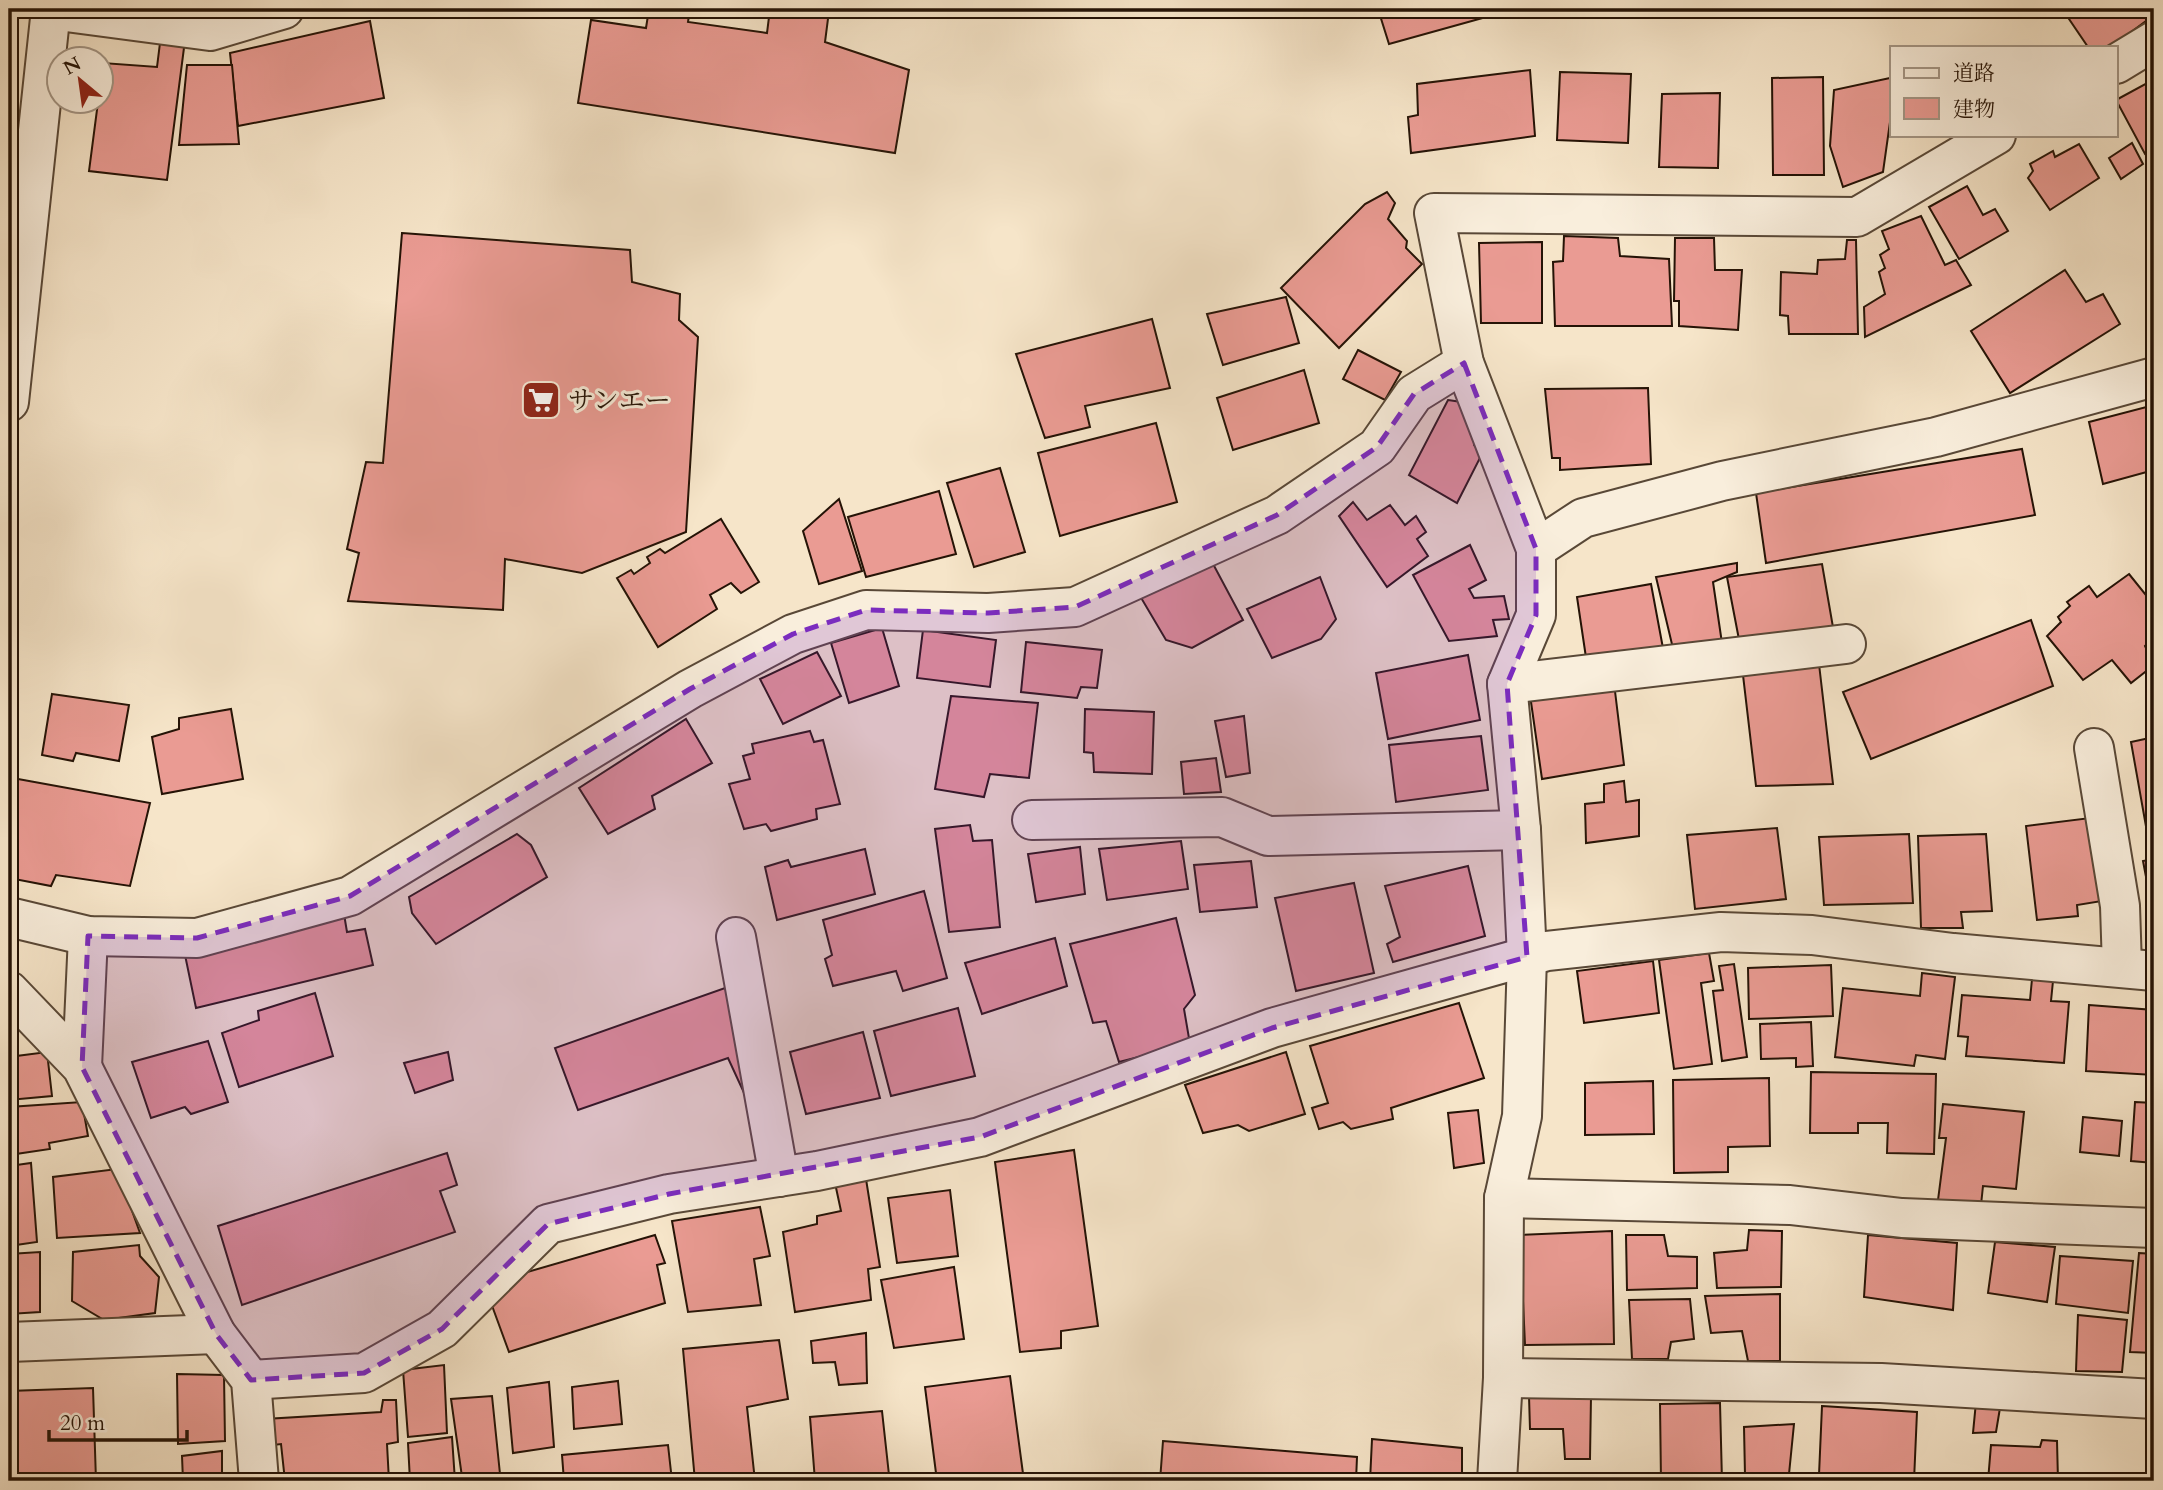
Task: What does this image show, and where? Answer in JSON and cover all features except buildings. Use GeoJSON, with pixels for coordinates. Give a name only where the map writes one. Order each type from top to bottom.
{"type":"FeatureCollection","features":[{"type":"Feature","properties":{"kind":"street"},"geometry":{"type":"LineString","coordinates":[[9,402],[23,153],[51,9],[210,31],[284,9]]}},
{"type":"Feature","properties":{"kind":"street"},"geometry":{"type":"LineString","coordinates":[[2118,63],[2154,41]]}},
{"type":"Feature","properties":{"kind":"street"},"geometry":{"type":"LineString","coordinates":[[1497,1481],[1503,1378],[1504,1198],[1522,1116],[1527,957],[1521,831],[1507,684],[1535,615],[1536,550],[1464,363],[1434,213],[1857,217],[1994,136]]}},
{"type":"Feature","properties":{"kind":"street"},"geometry":{"type":"LineString","coordinates":[[9,917],[88,936],[197,938],[350,896],[690,689],[793,634],[866,610],[988,612],[1075,607],[1277,515],[1377,447],[1415,394],[1464,363]]}},
{"type":"Feature","properties":{"kind":"street"},"geometry":{"type":"LineString","coordinates":[[1536,550],[1583,518],[1722,481],[1936,437],[2154,377]]}},
{"type":"Feature","properties":{"kind":"street"},"geometry":{"type":"LineString","coordinates":[[1507,684],[1846,644]]}},
{"type":"Feature","properties":{"kind":"street"},"geometry":{"type":"LineString","coordinates":[[251,1380],[364,1373],[442,1329],[548,1224],[669,1194],[779,1177],[980,1137],[1272,1028],[1546,951],[1721,932],[1812,935],[1952,953],[2138,969],[2120,906],[2094,748]]}},
{"type":"Feature","properties":{"kind":"street"},"geometry":{"type":"LineString","coordinates":[[1032,820],[1222,817],[1268,836],[1521,831]]}},
{"type":"Feature","properties":{"kind":"street"},"geometry":{"type":"LineString","coordinates":[[82,1067],[88,936]]}},
{"type":"Feature","properties":{"kind":"street"},"geometry":{"type":"LineString","coordinates":[[736,937],[779,1177]]}},
{"type":"Feature","properties":{"kind":"street"},"geometry":{"type":"LineString","coordinates":[[9,991],[82,1067],[216,1334],[251,1380],[259,1481]]}},
{"type":"Feature","properties":{"kind":"street"},"geometry":{"type":"LineString","coordinates":[[1504,1198],[1790,1205],[1902,1218],[2154,1228]]}},
{"type":"Feature","properties":{"kind":"street"},"geometry":{"type":"LineString","coordinates":[[9,1342],[216,1334]]}},
{"type":"Feature","properties":{"kind":"street"},"geometry":{"type":"LineString","coordinates":[[1503,1378],[1881,1383],[2154,1399]]}},
{"type":"Feature","properties":{"kind":"highlighted area"},"geometry":{"type":"Polygon","coordinates":[[[1464,363],[1536,549],[1536,615],[1507,684],[1527,957],[1272,1028],[980,1137],[669,1194],[548,1224],[442,1329],[364,1373],[251,1380],[216,1334],[82,1067],[88,936],[197,938],[350,896],[690,689],[793,634],[866,610],[988,613],[1075,607],[1277,515],[1377,447],[1414,394],[1464,363]]]}},
{"type":"Feature","properties":{"kind":"place","name":"サンエー"},"geometry":{"type":"Point","coordinates":[541,400]}}]}
